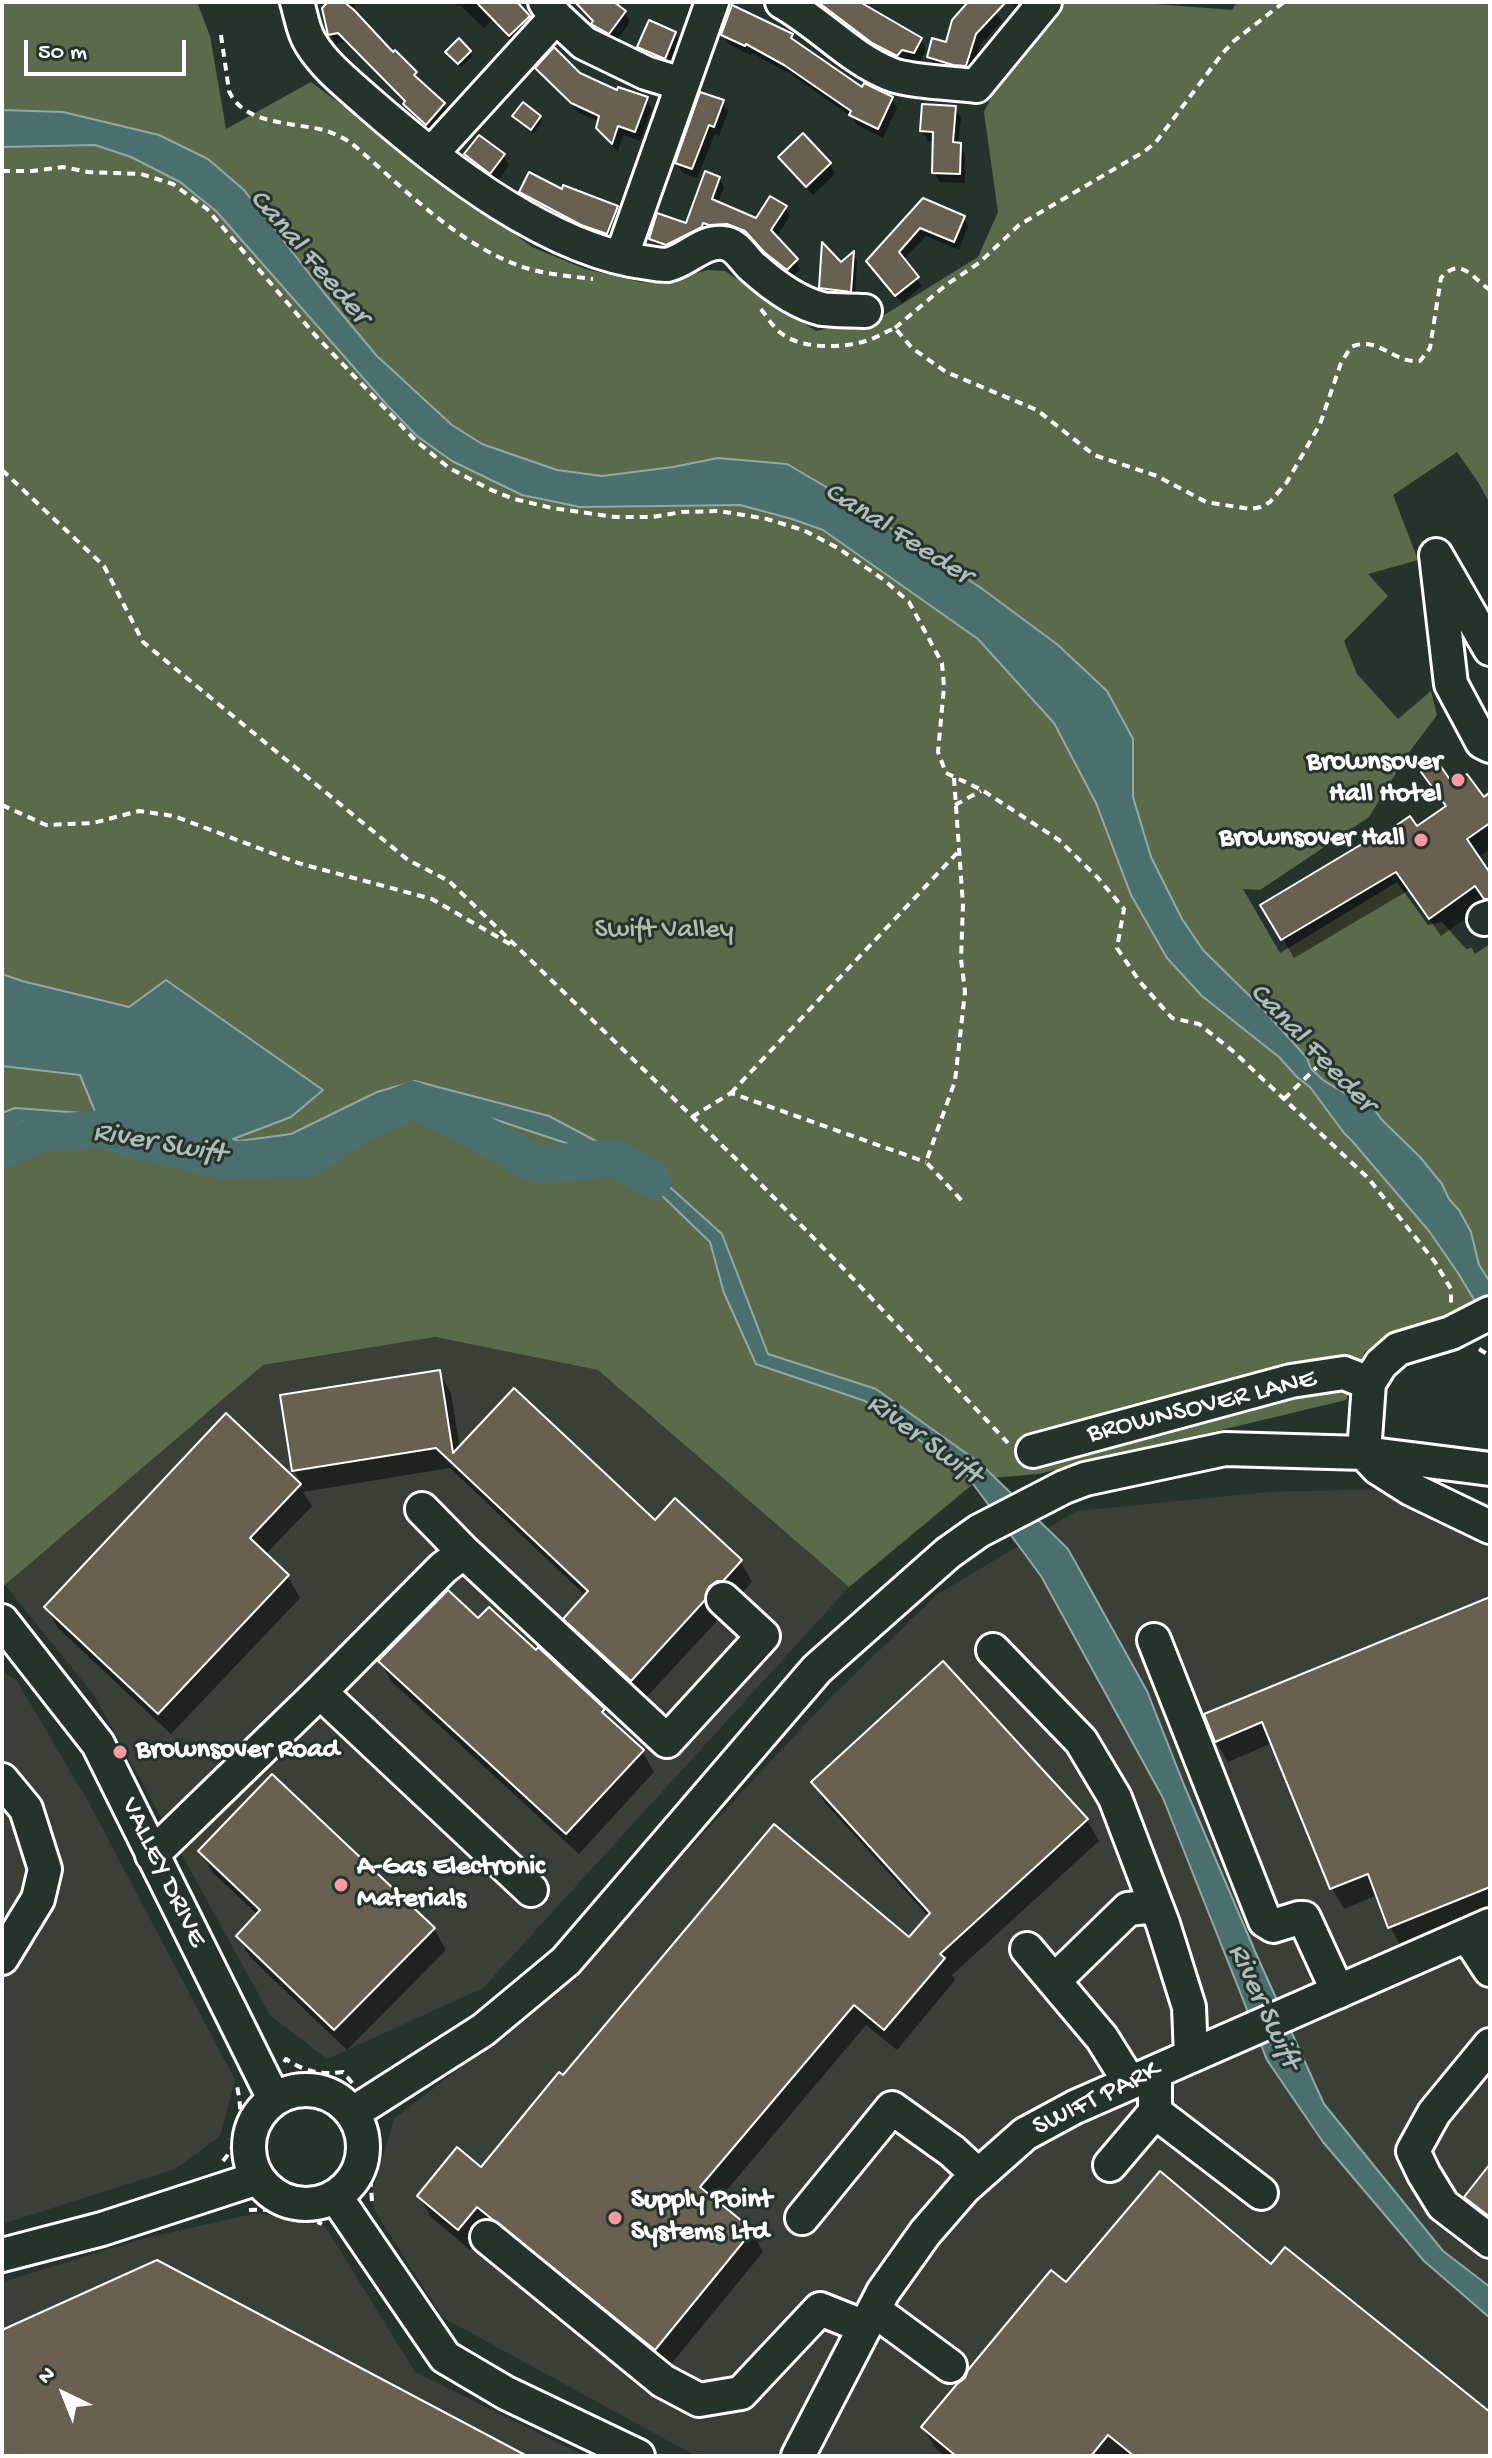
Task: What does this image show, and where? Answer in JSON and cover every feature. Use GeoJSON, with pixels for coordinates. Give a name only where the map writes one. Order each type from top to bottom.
{"type":"FeatureCollection","features":[{"type":"Feature","properties":{"kind":"street"},"geometry":{"type":"LineString","coordinates":[[297,2],[309,41],[335,72],[431,154],[533,223],[622,257],[668,265],[695,250],[723,243],[736,248],[752,268],[806,302],[823,309],[865,311]]}},
{"type":"Feature","properties":{"kind":"street"},"geometry":{"type":"LineString","coordinates":[[622,257],[712,2]]}},
{"type":"Feature","properties":{"kind":"street"},"geometry":{"type":"LineString","coordinates":[[782,2],[807,16],[867,64],[894,76],[976,86],[1045,2]]}},
{"type":"Feature","properties":{"kind":"street"},"geometry":{"type":"LineString","coordinates":[[431,154],[551,9],[584,43],[646,73],[682,84]]}},
{"type":"Feature","properties":{"kind":"street"},"geometry":{"type":"LineString","coordinates":[[1490,649],[1436,555],[1451,684],[1482,742],[1490,746]]}},
{"type":"Feature","properties":{"kind":"street"},"geometry":{"type":"LineString","coordinates":[[1472,1323],[1398,1349],[1381,1364],[1369,1383],[1364,1453],[1378,1468],[1411,1489],[1490,1527]]}},
{"type":"Feature","properties":{"kind":"street","name":"BROWNSOVER LANE"},"geometry":{"type":"LineString","coordinates":[[1033,1451],[1291,1381],[1344,1373],[1369,1383]]}},
{"type":"Feature","properties":{"kind":"street"},"geometry":{"type":"LineString","coordinates":[[332,2211],[360,2168],[365,2120],[410,2079],[483,2030],[566,1961],[817,1669],[948,1553],[979,1531],[1085,1479],[1225,1449],[1364,1453],[1490,1469]]}},
{"type":"Feature","properties":{"kind":"street"},"geometry":{"type":"LineString","coordinates":[[422,1509],[667,1741],[763,1636],[723,1599]]}},
{"type":"Feature","properties":{"kind":"street"},"geometry":{"type":"LineString","coordinates":[[152,1855],[443,1568],[464,1552]]}},
{"type":"Feature","properties":{"kind":"street","name":"VALLEY DRIVE"},"geometry":{"type":"LineString","coordinates":[[2,1621],[98,1744],[274,2099]]}},
{"type":"Feature","properties":{"kind":"street"},"geometry":{"type":"LineString","coordinates":[[1154,1640],[1265,1921],[1273,1926],[1304,1918],[1338,1992]]}},
{"type":"Feature","properties":{"kind":"street"},"geometry":{"type":"LineString","coordinates":[[993,1650],[1081,1741],[1115,1798],[1156,1906],[1189,2007],[1195,2054]]}},
{"type":"Feature","properties":{"kind":"street"},"geometry":{"type":"LineString","coordinates":[[320,1692],[531,1890]]}},
{"type":"Feature","properties":{"kind":"street"},"geometry":{"type":"LineString","coordinates":[[2,1780],[26,1809],[45,1869],[38,1899],[2,1958]]}},
{"type":"Feature","properties":{"kind":"street"},"geometry":{"type":"LineString","coordinates":[[1054,1981],[1128,1909],[1156,1906]]}},
{"type":"Feature","properties":{"kind":"street"},"geometry":{"type":"LineString","coordinates":[[1478,1930],[1490,1970]]}},
{"type":"Feature","properties":{"kind":"street","name":"SWIFT PARK"},"geometry":{"type":"LineString","coordinates":[[798,2456],[883,2292],[925,2233],[964,2188],[1025,2134],[1075,2107],[1478,1930]]}},
{"type":"Feature","properties":{"kind":"street"},"geometry":{"type":"LineString","coordinates":[[1027,1949],[1102,2038],[1143,2077],[1155,2112],[1261,2193]]}},
{"type":"Feature","properties":{"kind":"street"},"geometry":{"type":"LineString","coordinates":[[1490,2045],[1434,2113],[1413,2151],[1443,2205],[1490,2241]]}},
{"type":"Feature","properties":{"kind":"street"},"geometry":{"type":"LineString","coordinates":[[365,2120],[325,2093],[290,2092],[274,2099],[261,2111],[249,2144],[251,2162],[258,2178],[269,2192],[285,2201],[302,2205],[320,2204],[332,2211],[445,2357],[506,2393],[638,2456]]}},
{"type":"Feature","properties":{"kind":"street"},"geometry":{"type":"LineString","coordinates":[[802,2218],[892,2108],[952,2151],[978,2175]]}},
{"type":"Feature","properties":{"kind":"street"},"geometry":{"type":"LineString","coordinates":[[1110,2165],[1155,2112]]}},
{"type":"Feature","properties":{"kind":"street"},"geometry":{"type":"LineString","coordinates":[[5,2251],[102,2229],[258,2178]]}},
{"type":"Feature","properties":{"kind":"street"},"geometry":{"type":"LineString","coordinates":[[487,2237],[663,2381],[699,2400],[741,2393],[820,2309],[870,2319],[950,2366]]}},
{"type":"Feature","properties":{"kind":"path"},"geometry":{"type":"LineString","coordinates":[[895,328],[946,285],[979,263],[1019,225],[1156,142],[1222,54],[1284,2]]}},
{"type":"Feature","properties":{"kind":"path"},"geometry":{"type":"LineString","coordinates":[[2,171],[63,167],[88,172],[141,174],[173,184],[207,209],[315,335],[415,440],[449,468],[489,489],[552,508],[615,517],[719,511],[767,519],[803,530],[838,548],[884,580],[909,602],[942,663],[944,687],[938,752],[946,773],[982,790],[1059,840],[1098,878],[1124,909],[1117,948],[1140,982],[1172,1018],[1199,1024],[1234,1052],[1368,1178],[1435,1262],[1472,1323]]}},
{"type":"Feature","properties":{"kind":"path"},"geometry":{"type":"LineString","coordinates":[[2,470],[104,566],[143,642],[408,860],[449,881],[842,1267],[1019,1454],[1033,1451]]}},
{"type":"Feature","properties":{"kind":"path"},"geometry":{"type":"LineString","coordinates":[[926,1162],[955,1081],[965,992],[961,959],[963,905],[954,778]]}},
{"type":"Feature","properties":{"kind":"path"},"geometry":{"type":"LineString","coordinates":[[955,805],[982,790]]}},
{"type":"Feature","properties":{"kind":"path"},"geometry":{"type":"LineString","coordinates":[[2,805],[46,825],[93,823],[139,811],[174,816],[298,863],[432,899],[523,952]]}},
{"type":"Feature","properties":{"kind":"path"},"geometry":{"type":"LineString","coordinates":[[692,1117],[731,1093],[959,852]]}},
{"type":"Feature","properties":{"kind":"path"},"geometry":{"type":"LineString","coordinates":[[1284,1099],[1322,1062]]}},
{"type":"Feature","properties":{"kind":"path"},"geometry":{"type":"LineString","coordinates":[[731,1093],[926,1162],[963,1202]]}},
{"type":"Feature","properties":{"kind":"path"},"geometry":{"type":"LineString","coordinates":[[286,2059],[311,2072],[343,2072]]}},
{"type":"Feature","properties":{"kind":"path"},"geometry":{"type":"LineString","coordinates":[[220,2165],[237,2141],[241,2127],[238,2092]]}},
{"type":"Feature","properties":{"kind":"path"},"geometry":{"type":"LineString","coordinates":[[365,2120],[371,2147],[369,2171],[372,2204]]}},
{"type":"Feature","properties":{"kind":"path"},"geometry":{"type":"LineString","coordinates":[[247,2211],[301,2215],[332,2211]]}},
{"type":"Feature","properties":{"kind":"shaded area"},"geometry":{"type":"Polygon","coordinates":[[[435,1337],[598,1370],[849,1587],[483,1988],[327,2059],[270,2015],[94,1695],[5,1585],[263,1365],[435,1337]]]}},
{"type":"Feature","properties":{"kind":"shaded area"},"geometry":{"type":"Polygon","coordinates":[[[1383,1489],[1490,1503],[1490,2456],[696,2456],[442,2317],[375,2211],[371,2197],[394,2119],[536,2009],[830,1698],[938,1594],[1077,1511],[1269,1492],[1383,1489]]]}},
{"type":"Feature","properties":{"kind":"shaded area"},"geometry":{"type":"Polygon","coordinates":[[[2,1671],[17,1681],[89,1803],[235,2080],[220,2136],[175,2169],[2,2224],[2,1671]]]}},
{"type":"Feature","properties":{"kind":"shaded area"},"geometry":{"type":"Polygon","coordinates":[[[257,2213],[325,2226],[415,2372],[585,2456],[2,2456],[2,2282],[142,2239],[257,2213]]]}},
{"type":"Feature","properties":{"kind":"green space","name":"Swift Valley"},"geometry":{"type":"Polygon","coordinates":[[[2,2],[197,2],[210,36],[226,129],[311,82],[532,247],[585,269],[640,282],[658,283],[708,270],[725,271],[816,331],[881,317],[978,257],[998,212],[984,112],[996,88],[1066,2],[1130,2],[1232,10],[1237,2],[1490,2],[1490,504],[1457,452],[1393,495],[1418,560],[1368,574],[1388,596],[1344,641],[1357,674],[1398,719],[1431,691],[1437,715],[1407,755],[1369,817],[1260,890],[1243,889],[1280,953],[1397,882],[1428,925],[1442,922],[1466,949],[1472,948],[1475,954],[1490,944],[1490,1282],[1479,1265],[1471,1232],[1459,1210],[1420,1157],[1382,1120],[1369,1102],[1349,1096],[1311,1069],[1307,1058],[1261,1007],[1203,950],[1182,919],[1151,857],[1133,797],[1133,739],[1107,691],[1058,645],[981,588],[819,484],[718,458],[603,476],[557,470],[465,436],[426,403],[373,350],[323,292],[248,195],[211,163],[190,150],[386,381],[502,470],[773,490],[1042,668],[1168,923],[1441,1218],[1483,1304],[1443,1325],[1365,1351],[1346,1400],[1038,1474],[979,1479],[849,1587],[598,1370],[435,1337],[263,1365],[5,1585],[2,1583],[2,2]]]}},
{"type":"Feature","properties":{"kind":"water","name":"Canal Feeder"},"geometry":{"type":"Polygon","coordinates":[[[2,110],[63,112],[159,135],[208,159],[244,190],[377,356],[452,425],[482,444],[557,470],[602,476],[718,458],[787,464],[845,498],[981,588],[1058,645],[1107,691],[1133,739],[1133,797],[1151,857],[1182,919],[1203,950],[1261,1007],[1307,1058],[1311,1069],[1349,1096],[1369,1102],[1442,1184],[1471,1232],[1479,1265],[1490,1282],[1490,1326],[1429,1231],[1344,1133],[1310,1087],[1279,1057],[1202,996],[1167,958],[1131,895],[1096,803],[1054,723],[978,639],[823,530],[792,519],[740,505],[580,507],[522,495],[452,461],[417,436],[216,211],[180,182],[131,157],[95,145],[2,147],[2,110]]]}},
{"type":"Feature","properties":{"kind":"water"},"geometry":{"type":"Polygon","coordinates":[[[2,974],[129,1007],[166,980],[323,1090],[291,1117],[233,1139],[239,1141],[291,1134],[377,1092],[415,1081],[549,1116],[652,1171],[722,1234],[768,1354],[876,1389],[981,1464],[1068,1549],[1147,1691],[1257,1956],[1324,2104],[1443,2251],[1490,2287],[1490,2318],[1424,2261],[1323,2142],[1267,2060],[1163,1798],[1041,1576],[965,1473],[865,1401],[756,1364],[724,1293],[710,1242],[657,1191],[599,1154],[424,1096],[399,1101],[296,1150],[231,1155],[131,1131],[126,1138],[102,1129],[98,1121],[25,1121],[2,1131],[2,1113],[15,1108],[96,1114],[80,1075],[2,1066],[2,974]]]}},
{"type":"Feature","properties":{"kind":"building"},"geometry":{"type":"Polygon","coordinates":[[[328,2],[344,2],[354,10],[393,52],[395,50],[417,72],[414,75],[445,103],[426,125],[338,33],[328,35],[322,8],[328,2]]]}},
{"type":"Feature","properties":{"kind":"building"},"geometry":{"type":"Polygon","coordinates":[[[476,2],[517,2],[530,16],[509,36],[476,2]]]}},
{"type":"Feature","properties":{"kind":"building"},"geometry":{"type":"Polygon","coordinates":[[[575,2],[614,2],[626,11],[609,34],[591,24],[593,21],[575,2]]]}},
{"type":"Feature","properties":{"kind":"building"},"geometry":{"type":"Polygon","coordinates":[[[818,2],[860,2],[922,38],[914,53],[902,50],[897,56],[872,43],[818,2]]]}},
{"type":"Feature","properties":{"kind":"building"},"geometry":{"type":"Polygon","coordinates":[[[968,2],[1006,2],[976,34],[966,66],[927,57],[932,38],[946,42],[952,20],[968,2]]]}},
{"type":"Feature","properties":{"kind":"building"},"geometry":{"type":"Polygon","coordinates":[[[732,5],[793,34],[791,38],[862,87],[864,83],[893,97],[878,129],[849,115],[851,111],[784,65],[746,44],[721,35],[732,5]]]}},
{"type":"Feature","properties":{"kind":"building"},"geometry":{"type":"Polygon","coordinates":[[[649,20],[676,32],[665,59],[637,47],[649,20]]]}},
{"type":"Feature","properties":{"kind":"building"},"geometry":{"type":"Polygon","coordinates":[[[459,38],[471,51],[458,64],[445,52],[459,38]]]}},
{"type":"Feature","properties":{"kind":"building"},"geometry":{"type":"Polygon","coordinates":[[[554,47],[580,73],[617,90],[618,87],[648,97],[635,132],[618,126],[612,144],[596,128],[599,116],[571,103],[535,68],[554,47]]]}},
{"type":"Feature","properties":{"kind":"building"},"geometry":{"type":"Polygon","coordinates":[[[700,92],[724,100],[714,127],[709,125],[692,169],[675,163],[700,92]]]}},
{"type":"Feature","properties":{"kind":"building"},"geometry":{"type":"Polygon","coordinates":[[[523,102],[541,116],[531,130],[512,116],[523,102]]]}},
{"type":"Feature","properties":{"kind":"building"},"geometry":{"type":"Polygon","coordinates":[[[922,104],[956,106],[953,142],[961,143],[960,174],[932,173],[933,132],[920,131],[922,104]]]}},
{"type":"Feature","properties":{"kind":"building"},"geometry":{"type":"Polygon","coordinates":[[[803,133],[831,163],[806,187],[778,157],[803,133]]]}},
{"type":"Feature","properties":{"kind":"building"},"geometry":{"type":"Polygon","coordinates":[[[479,135],[505,154],[490,174],[464,154],[479,135]]]}},
{"type":"Feature","properties":{"kind":"building"},"geometry":{"type":"Polygon","coordinates":[[[705,171],[720,177],[712,199],[756,218],[770,196],[787,206],[771,230],[798,259],[787,270],[764,252],[745,231],[727,224],[703,223],[702,227],[666,245],[649,239],[657,213],[686,223],[705,171]]]}},
{"type":"Feature","properties":{"kind":"building"},"geometry":{"type":"Polygon","coordinates":[[[529,172],[562,189],[563,185],[618,206],[607,234],[581,225],[519,192],[529,172]]]}},
{"type":"Feature","properties":{"kind":"building"},"geometry":{"type":"Polygon","coordinates":[[[923,198],[965,216],[954,242],[920,228],[899,252],[919,277],[895,296],[866,261],[923,198]]]}},
{"type":"Feature","properties":{"kind":"building"},"geometry":{"type":"Polygon","coordinates":[[[822,242],[841,262],[854,251],[851,292],[819,288],[822,242]]]}},
{"type":"Feature","properties":{"kind":"building","name":"Brownsover Hall"},"geometry":{"type":"Polygon","coordinates":[[[1437,761],[1453,784],[1467,774],[1484,797],[1490,792],[1490,823],[1467,839],[1490,873],[1490,899],[1484,899],[1475,886],[1429,919],[1396,872],[1281,940],[1260,905],[1367,841],[1369,844],[1410,816],[1417,826],[1446,806],[1421,772],[1437,761]]]}},
{"type":"Feature","properties":{"kind":"building"},"geometry":{"type":"Polygon","coordinates":[[[440,1370],[453,1453],[514,1388],[655,1520],[675,1498],[742,1560],[723,1581],[709,1587],[705,1600],[631,1681],[563,1619],[588,1591],[436,1448],[292,1471],[280,1395],[440,1370]]]}},
{"type":"Feature","properties":{"kind":"building"},"geometry":{"type":"Polygon","coordinates":[[[226,1413],[301,1484],[250,1538],[289,1575],[158,1714],[44,1607],[226,1413]]]}},
{"type":"Feature","properties":{"kind":"building"},"geometry":{"type":"Polygon","coordinates":[[[448,1590],[478,1618],[489,1607],[536,1650],[538,1647],[644,1750],[566,1834],[378,1661],[448,1590]]]}},
{"type":"Feature","properties":{"kind":"building"},"geometry":{"type":"Polygon","coordinates":[[[1490,1597],[1490,1887],[1388,1928],[1368,1874],[1330,1889],[1262,1722],[1215,1742],[1204,1714],[1490,1597]]]}},
{"type":"Feature","properties":{"kind":"building"},"geometry":{"type":"Polygon","coordinates":[[[943,1661],[1088,1819],[940,1954],[945,1958],[884,2030],[854,2005],[700,2187],[753,2230],[655,2350],[477,2207],[458,2230],[417,2196],[457,2147],[481,2167],[559,2072],[563,2075],[774,1824],[909,1937],[930,1913],[811,1782],[943,1661]]]}},
{"type":"Feature","properties":{"kind":"building"},"geometry":{"type":"Polygon","coordinates":[[[272,1774],[435,1928],[334,2030],[236,1936],[260,1910],[198,1851],[272,1774]]]}},
{"type":"Feature","properties":{"kind":"building"},"geometry":{"type":"Polygon","coordinates":[[[1490,2164],[1490,2217],[1464,2197],[1490,2164]]]}},
{"type":"Feature","properties":{"kind":"building"},"geometry":{"type":"Polygon","coordinates":[[[1160,2171],[1271,2264],[1285,2247],[1490,2412],[1490,2456],[1134,2456],[1108,2435],[1091,2456],[956,2456],[921,2427],[965,2378],[968,2370],[1051,2270],[1066,2282],[1160,2171]]]}},
{"type":"Feature","properties":{"kind":"building"},"geometry":{"type":"Polygon","coordinates":[[[157,2260],[527,2456],[2,2456],[2,2330],[157,2260]]]}},
{"type":"Feature","properties":{"kind":"waterway","name":"River Swift"},"geometry":{"type":"LineString","coordinates":[[2,1149],[42,1134],[102,1129],[126,1138],[221,1160],[307,1159],[357,1126],[413,1100],[538,1165],[615,1158],[653,1180]]}},
{"type":"Feature","properties":{"kind":"place","name":"Brownsover Hall Hotel"},"geometry":{"type":"Point","coordinates":[1458,780]}},
{"type":"Feature","properties":{"kind":"place","name":"Brownsover Hall"},"geometry":{"type":"Point","coordinates":[1421,840]}},
{"type":"Feature","properties":{"kind":"place","name":"Brownsover Road"},"geometry":{"type":"Point","coordinates":[120,1752]}},
{"type":"Feature","properties":{"kind":"place","name":"A-Gas Electronic Materials"},"geometry":{"type":"Point","coordinates":[341,1885]}},
{"type":"Feature","properties":{"kind":"place","name":"Supply Point Systems Ltd"},"geometry":{"type":"Point","coordinates":[615,2218]}}]}
